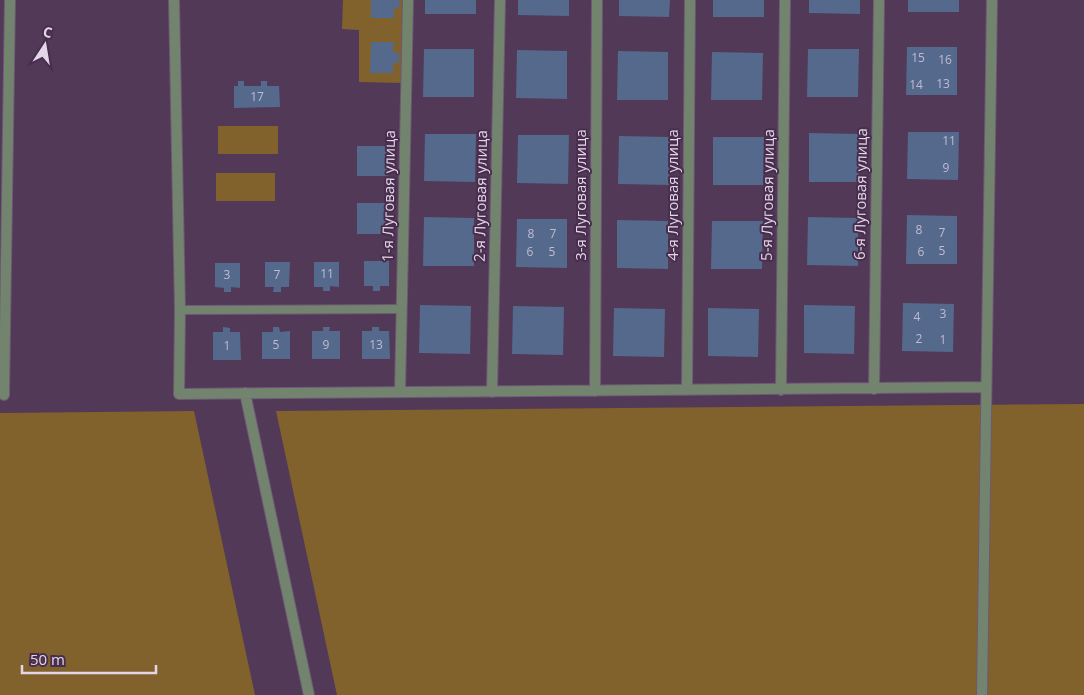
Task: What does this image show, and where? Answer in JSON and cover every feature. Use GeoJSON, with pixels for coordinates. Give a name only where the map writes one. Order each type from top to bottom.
{"type":"FeatureCollection","features":[{"type":"Feature","properties":{"kind":"street"},"geometry":{"type":"LineString","coordinates":[[4,395],[10,0]]}},
{"type":"Feature","properties":{"kind":"street"},"geometry":{"type":"LineString","coordinates":[[174,0],[180,310],[179,394],[986,387]]}},
{"type":"Feature","properties":{"kind":"street","name":"1-я Луговая улица"},"geometry":{"type":"LineString","coordinates":[[400,392],[408,0]]}},
{"type":"Feature","properties":{"kind":"street","name":"2-я Луговая улица"},"geometry":{"type":"LineString","coordinates":[[492,392],[500,0]]}},
{"type":"Feature","properties":{"kind":"street","name":"3-я Луговая улица"},"geometry":{"type":"LineString","coordinates":[[595,391],[596,0]]}},
{"type":"Feature","properties":{"kind":"street","name":"4-я Луговая улица"},"geometry":{"type":"LineString","coordinates":[[687,390],[690,0]]}},
{"type":"Feature","properties":{"kind":"street","name":"5-я Луговая улица"},"geometry":{"type":"LineString","coordinates":[[782,390],[785,0]]}},
{"type":"Feature","properties":{"kind":"street","name":"6-я Луговая улица"},"geometry":{"type":"LineString","coordinates":[[874,389],[879,0]]}},
{"type":"Feature","properties":{"kind":"street"},"geometry":{"type":"LineString","coordinates":[[982,695],[992,0]]}},
{"type":"Feature","properties":{"kind":"street"},"geometry":{"type":"LineString","coordinates":[[245,393],[309,695]]}},
{"type":"Feature","properties":{"kind":"lane"},"geometry":{"type":"LineString","coordinates":[[180,310],[402,309]]}},
{"type":"Feature","properties":{"kind":"shaded area"},"geometry":{"type":"Polygon","coordinates":[[[343,0],[403,0],[402,83],[359,82],[359,30],[342,29],[343,0]]]}},
{"type":"Feature","properties":{"kind":"shaded area"},"geometry":{"type":"Polygon","coordinates":[[[218,126],[278,126],[278,154],[218,154],[218,126]]]}},
{"type":"Feature","properties":{"kind":"shaded area"},"geometry":{"type":"Polygon","coordinates":[[[216,173],[275,173],[275,201],[216,201],[216,173]]]}},
{"type":"Feature","properties":{"kind":"shaded area"},"geometry":{"type":"Polygon","coordinates":[[[1084,404],[1084,695],[337,695],[276,411],[1084,404]]]}},
{"type":"Feature","properties":{"kind":"shaded area"},"geometry":{"type":"Polygon","coordinates":[[[194,411],[255,695],[0,695],[0,413],[194,411]]]}},
{"type":"Feature","properties":{"kind":"building"},"geometry":{"type":"Polygon","coordinates":[[[371,0],[400,0],[399,8],[394,8],[394,18],[371,18],[371,0]]]}},
{"type":"Feature","properties":{"kind":"building"},"geometry":{"type":"Polygon","coordinates":[[[425,0],[476,0],[476,14],[425,14],[425,0]]]}},
{"type":"Feature","properties":{"kind":"building"},"geometry":{"type":"Polygon","coordinates":[[[518,0],[569,0],[569,16],[518,15],[518,0]]]}},
{"type":"Feature","properties":{"kind":"building"},"geometry":{"type":"Polygon","coordinates":[[[619,0],[670,0],[669,17],[619,16],[619,0]]]}},
{"type":"Feature","properties":{"kind":"building"},"geometry":{"type":"Polygon","coordinates":[[[713,0],[764,0],[764,17],[713,17],[713,0]]]}},
{"type":"Feature","properties":{"kind":"building"},"geometry":{"type":"Polygon","coordinates":[[[809,0],[860,0],[860,14],[809,13],[809,0]]]}},
{"type":"Feature","properties":{"kind":"building"},"geometry":{"type":"Polygon","coordinates":[[[908,0],[959,0],[959,12],[908,12],[908,0]]]}},
{"type":"Feature","properties":{"kind":"building"},"geometry":{"type":"Polygon","coordinates":[[[371,42],[394,42],[393,52],[399,53],[399,63],[393,63],[393,73],[370,73],[371,42]]]}},
{"type":"Feature","properties":{"kind":"building"},"geometry":{"type":"Polygon","coordinates":[[[907,47],[957,47],[957,95],[906,95],[907,47]]]}},
{"type":"Feature","properties":{"kind":"building"},"geometry":{"type":"Polygon","coordinates":[[[424,49],[474,49],[474,97],[423,97],[424,49]]]}},
{"type":"Feature","properties":{"kind":"building"},"geometry":{"type":"Polygon","coordinates":[[[808,49],[859,49],[858,97],[807,97],[808,49]]]}},
{"type":"Feature","properties":{"kind":"building"},"geometry":{"type":"Polygon","coordinates":[[[517,50],[567,51],[567,99],[516,98],[517,50]]]}},
{"type":"Feature","properties":{"kind":"building"},"geometry":{"type":"Polygon","coordinates":[[[618,51],[668,52],[668,100],[617,100],[618,51]]]}},
{"type":"Feature","properties":{"kind":"building"},"geometry":{"type":"Polygon","coordinates":[[[712,52],[763,53],[762,100],[711,100],[712,52]]]}},
{"type":"Feature","properties":{"kind":"building"},"geometry":{"type":"Polygon","coordinates":[[[238,81],[244,81],[244,86],[261,86],[261,81],[267,81],[267,86],[279,86],[280,107],[234,108],[234,86],[238,86],[238,81]]]}},
{"type":"Feature","properties":{"kind":"building"},"geometry":{"type":"Polygon","coordinates":[[[908,132],[959,132],[958,180],[907,179],[908,132]]]}},
{"type":"Feature","properties":{"kind":"building"},"geometry":{"type":"Polygon","coordinates":[[[809,133],[860,134],[859,182],[809,182],[809,133]]]}},
{"type":"Feature","properties":{"kind":"building"},"geometry":{"type":"Polygon","coordinates":[[[425,134],[476,134],[475,182],[424,181],[425,134]]]}},
{"type":"Feature","properties":{"kind":"building"},"geometry":{"type":"Polygon","coordinates":[[[518,135],[569,135],[568,184],[517,183],[518,135]]]}},
{"type":"Feature","properties":{"kind":"building"},"geometry":{"type":"Polygon","coordinates":[[[619,136],[670,137],[669,185],[618,184],[619,136]]]}},
{"type":"Feature","properties":{"kind":"building"},"geometry":{"type":"Polygon","coordinates":[[[713,137],[764,137],[763,185],[713,185],[713,137]]]}},
{"type":"Feature","properties":{"kind":"building"},"geometry":{"type":"Polygon","coordinates":[[[357,146],[388,146],[388,157],[393,157],[393,164],[388,164],[388,176],[357,176],[357,146]]]}},
{"type":"Feature","properties":{"kind":"building"},"geometry":{"type":"Polygon","coordinates":[[[357,203],[389,203],[388,215],[393,215],[393,222],[389,222],[389,234],[357,234],[357,203]]]}},
{"type":"Feature","properties":{"kind":"building"},"geometry":{"type":"Polygon","coordinates":[[[907,215],[957,216],[957,264],[906,264],[907,215]]]}},
{"type":"Feature","properties":{"kind":"building"},"geometry":{"type":"Polygon","coordinates":[[[424,217],[474,218],[474,266],[423,266],[424,217]]]}},
{"type":"Feature","properties":{"kind":"building"},"geometry":{"type":"Polygon","coordinates":[[[808,217],[858,218],[858,266],[807,265],[808,217]]]}},
{"type":"Feature","properties":{"kind":"building"},"geometry":{"type":"Polygon","coordinates":[[[517,219],[567,219],[567,268],[516,267],[517,219]]]}},
{"type":"Feature","properties":{"kind":"building"},"geometry":{"type":"Polygon","coordinates":[[[617,220],[668,221],[668,269],[617,268],[617,220]]]}},
{"type":"Feature","properties":{"kind":"building"},"geometry":{"type":"Polygon","coordinates":[[[712,221],[763,221],[762,269],[711,269],[712,221]]]}},
{"type":"Feature","properties":{"kind":"building"},"geometry":{"type":"Polygon","coordinates":[[[364,261],[389,261],[389,286],[380,286],[380,291],[373,291],[373,286],[364,286],[364,261]]]}},
{"type":"Feature","properties":{"kind":"building"},"geometry":{"type":"Polygon","coordinates":[[[265,262],[290,262],[289,287],[281,287],[281,292],[273,292],[274,287],[265,287],[265,262]]]}},
{"type":"Feature","properties":{"kind":"building"},"geometry":{"type":"Polygon","coordinates":[[[314,262],[339,262],[339,287],[330,286],[330,291],[323,291],[323,287],[314,287],[314,262]]]}},
{"type":"Feature","properties":{"kind":"building"},"geometry":{"type":"Polygon","coordinates":[[[215,263],[240,263],[240,288],[231,287],[231,292],[224,292],[224,288],[215,287],[215,263]]]}},
{"type":"Feature","properties":{"kind":"building"},"geometry":{"type":"Polygon","coordinates":[[[903,303],[954,304],[953,352],[902,351],[903,303]]]}},
{"type":"Feature","properties":{"kind":"building"},"geometry":{"type":"Polygon","coordinates":[[[420,305],[471,306],[470,354],[419,353],[420,305]]]}},
{"type":"Feature","properties":{"kind":"building"},"geometry":{"type":"Polygon","coordinates":[[[804,305],[855,306],[854,354],[804,353],[804,305]]]}},
{"type":"Feature","properties":{"kind":"building"},"geometry":{"type":"Polygon","coordinates":[[[513,306],[564,307],[563,355],[512,354],[513,306]]]}},
{"type":"Feature","properties":{"kind":"building"},"geometry":{"type":"Polygon","coordinates":[[[614,308],[665,309],[664,357],[613,356],[614,308]]]}},
{"type":"Feature","properties":{"kind":"building"},"geometry":{"type":"Polygon","coordinates":[[[708,308],[759,309],[758,357],[708,356],[708,308]]]}},
{"type":"Feature","properties":{"kind":"building"},"geometry":{"type":"Polygon","coordinates":[[[223,327],[230,328],[230,332],[240,332],[241,360],[213,360],[213,332],[223,332],[223,327]]]}},
{"type":"Feature","properties":{"kind":"building"},"geometry":{"type":"Polygon","coordinates":[[[273,327],[279,327],[280,332],[290,331],[290,359],[262,359],[262,332],[273,332],[273,327]]]}},
{"type":"Feature","properties":{"kind":"building"},"geometry":{"type":"Polygon","coordinates":[[[323,327],[330,327],[329,331],[340,331],[340,359],[312,359],[312,331],[323,331],[323,327]]]}},
{"type":"Feature","properties":{"kind":"building"},"geometry":{"type":"Polygon","coordinates":[[[372,327],[379,327],[379,331],[389,331],[390,359],[362,359],[362,331],[372,331],[372,327]]]}}]}
